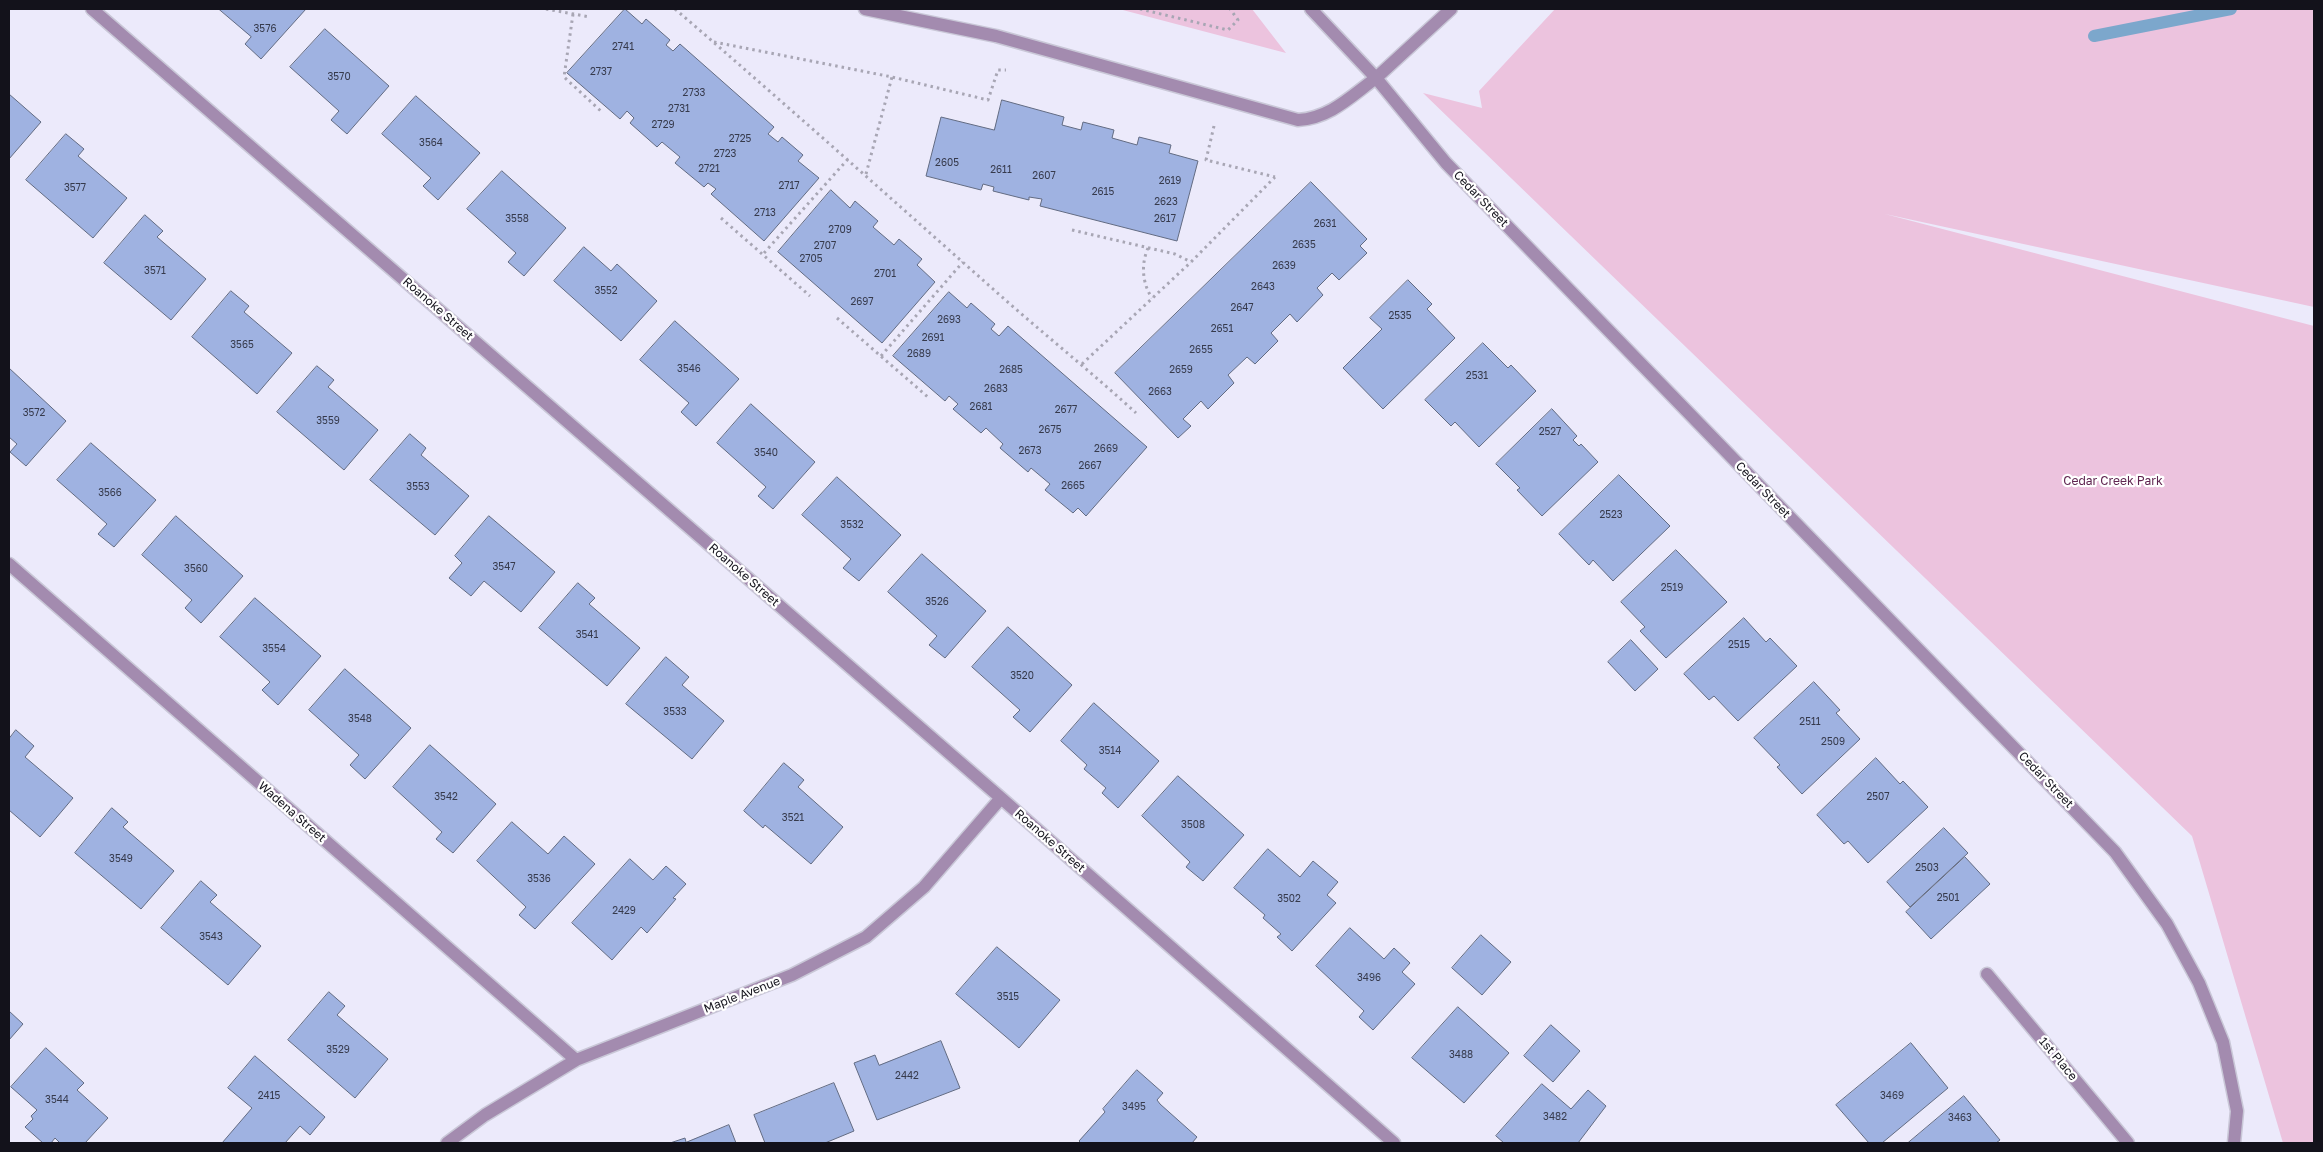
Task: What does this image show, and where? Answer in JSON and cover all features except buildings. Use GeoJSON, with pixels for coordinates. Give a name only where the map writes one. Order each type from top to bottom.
{"type":"FeatureCollection","features":[{"type":"Feature","properties":{"kind":"street","name":"Roanoke Street"},"geometry":{"type":"LineString","coordinates":[[92,9],[1001,798],[1394,1143]]}},
{"type":"Feature","properties":{"kind":"street"},"geometry":{"type":"LineString","coordinates":[[865,9],[996,36],[1298,120],[1316,119],[1333,110],[1376,78],[1451,9]]}},
{"type":"Feature","properties":{"kind":"street","name":"Cedar Street"},"geometry":{"type":"LineString","coordinates":[[1311,9],[1376,78],[1446,162],[2115,852],[2167,924],[2198,983],[2223,1042],[2237,1111],[2234,1143]]}},
{"type":"Feature","properties":{"kind":"street","name":"Wadena Street"},"geometry":{"type":"LineString","coordinates":[[9,564],[576,1060]]}},
{"type":"Feature","properties":{"kind":"street","name":"Maple Avenue"},"geometry":{"type":"LineString","coordinates":[[447,1143],[485,1115],[576,1060],[792,975],[866,937],[924,887],[1001,798]]}},
{"type":"Feature","properties":{"kind":"street","name":"1st Place"},"geometry":{"type":"LineString","coordinates":[[1987,974],[2128,1143]]}},
{"type":"Feature","properties":{"kind":"path"},"geometry":{"type":"LineString","coordinates":[[546,9],[590,17]]}},
{"type":"Feature","properties":{"kind":"path"},"geometry":{"type":"LineString","coordinates":[[675,9],[866,174],[963,262],[1136,413]]}},
{"type":"Feature","properties":{"kind":"path"},"geometry":{"type":"LineString","coordinates":[[1140,9],[1228,30],[1238,20],[1230,9]]}},
{"type":"Feature","properties":{"kind":"path"},"geometry":{"type":"LineString","coordinates":[[573,14],[564,77],[603,113]]}},
{"type":"Feature","properties":{"kind":"path"},"geometry":{"type":"LineString","coordinates":[[714,42],[892,77],[988,100],[998,70],[1014,72]]}},
{"type":"Feature","properties":{"kind":"path"},"geometry":{"type":"LineString","coordinates":[[866,174],[892,77]]}},
{"type":"Feature","properties":{"kind":"path"},"geometry":{"type":"LineString","coordinates":[[1082,364],[1191,262],[1275,177],[1206,160],[1214,125],[1205,122]]}},
{"type":"Feature","properties":{"kind":"path"},"geometry":{"type":"LineString","coordinates":[[764,253],[848,159]]}},
{"type":"Feature","properties":{"kind":"path"},"geometry":{"type":"LineString","coordinates":[[722,218],[764,253],[810,296]]}},
{"type":"Feature","properties":{"kind":"path"},"geometry":{"type":"LineString","coordinates":[[1072,230],[1174,254],[1191,262]]}},
{"type":"Feature","properties":{"kind":"path"},"geometry":{"type":"LineString","coordinates":[[1148,248],[1144,264],[1144,277],[1145,288],[1152,298]]}},
{"type":"Feature","properties":{"kind":"path"},"geometry":{"type":"LineString","coordinates":[[881,356],[963,262]]}},
{"type":"Feature","properties":{"kind":"path"},"geometry":{"type":"LineString","coordinates":[[837,318],[929,398]]}},
{"type":"Feature","properties":{"kind":"green space"},"geometry":{"type":"Polygon","coordinates":[[[1119,9],[1252,9],[1286,53],[1119,9]]]}},
{"type":"Feature","properties":{"kind":"green space","name":"Cedar Creek Park"},"geometry":{"type":"Polygon","coordinates":[[[1555,9],[2314,9],[2314,307],[1885,214],[2314,326],[2314,1143],[2283,1143],[2192,836],[1423,93],[1482,108],[1479,91],[1555,9]]]}},
{"type":"Feature","properties":{"kind":"waterway"},"geometry":{"type":"LineString","coordinates":[[2094,36],[2231,9]]}}]}
